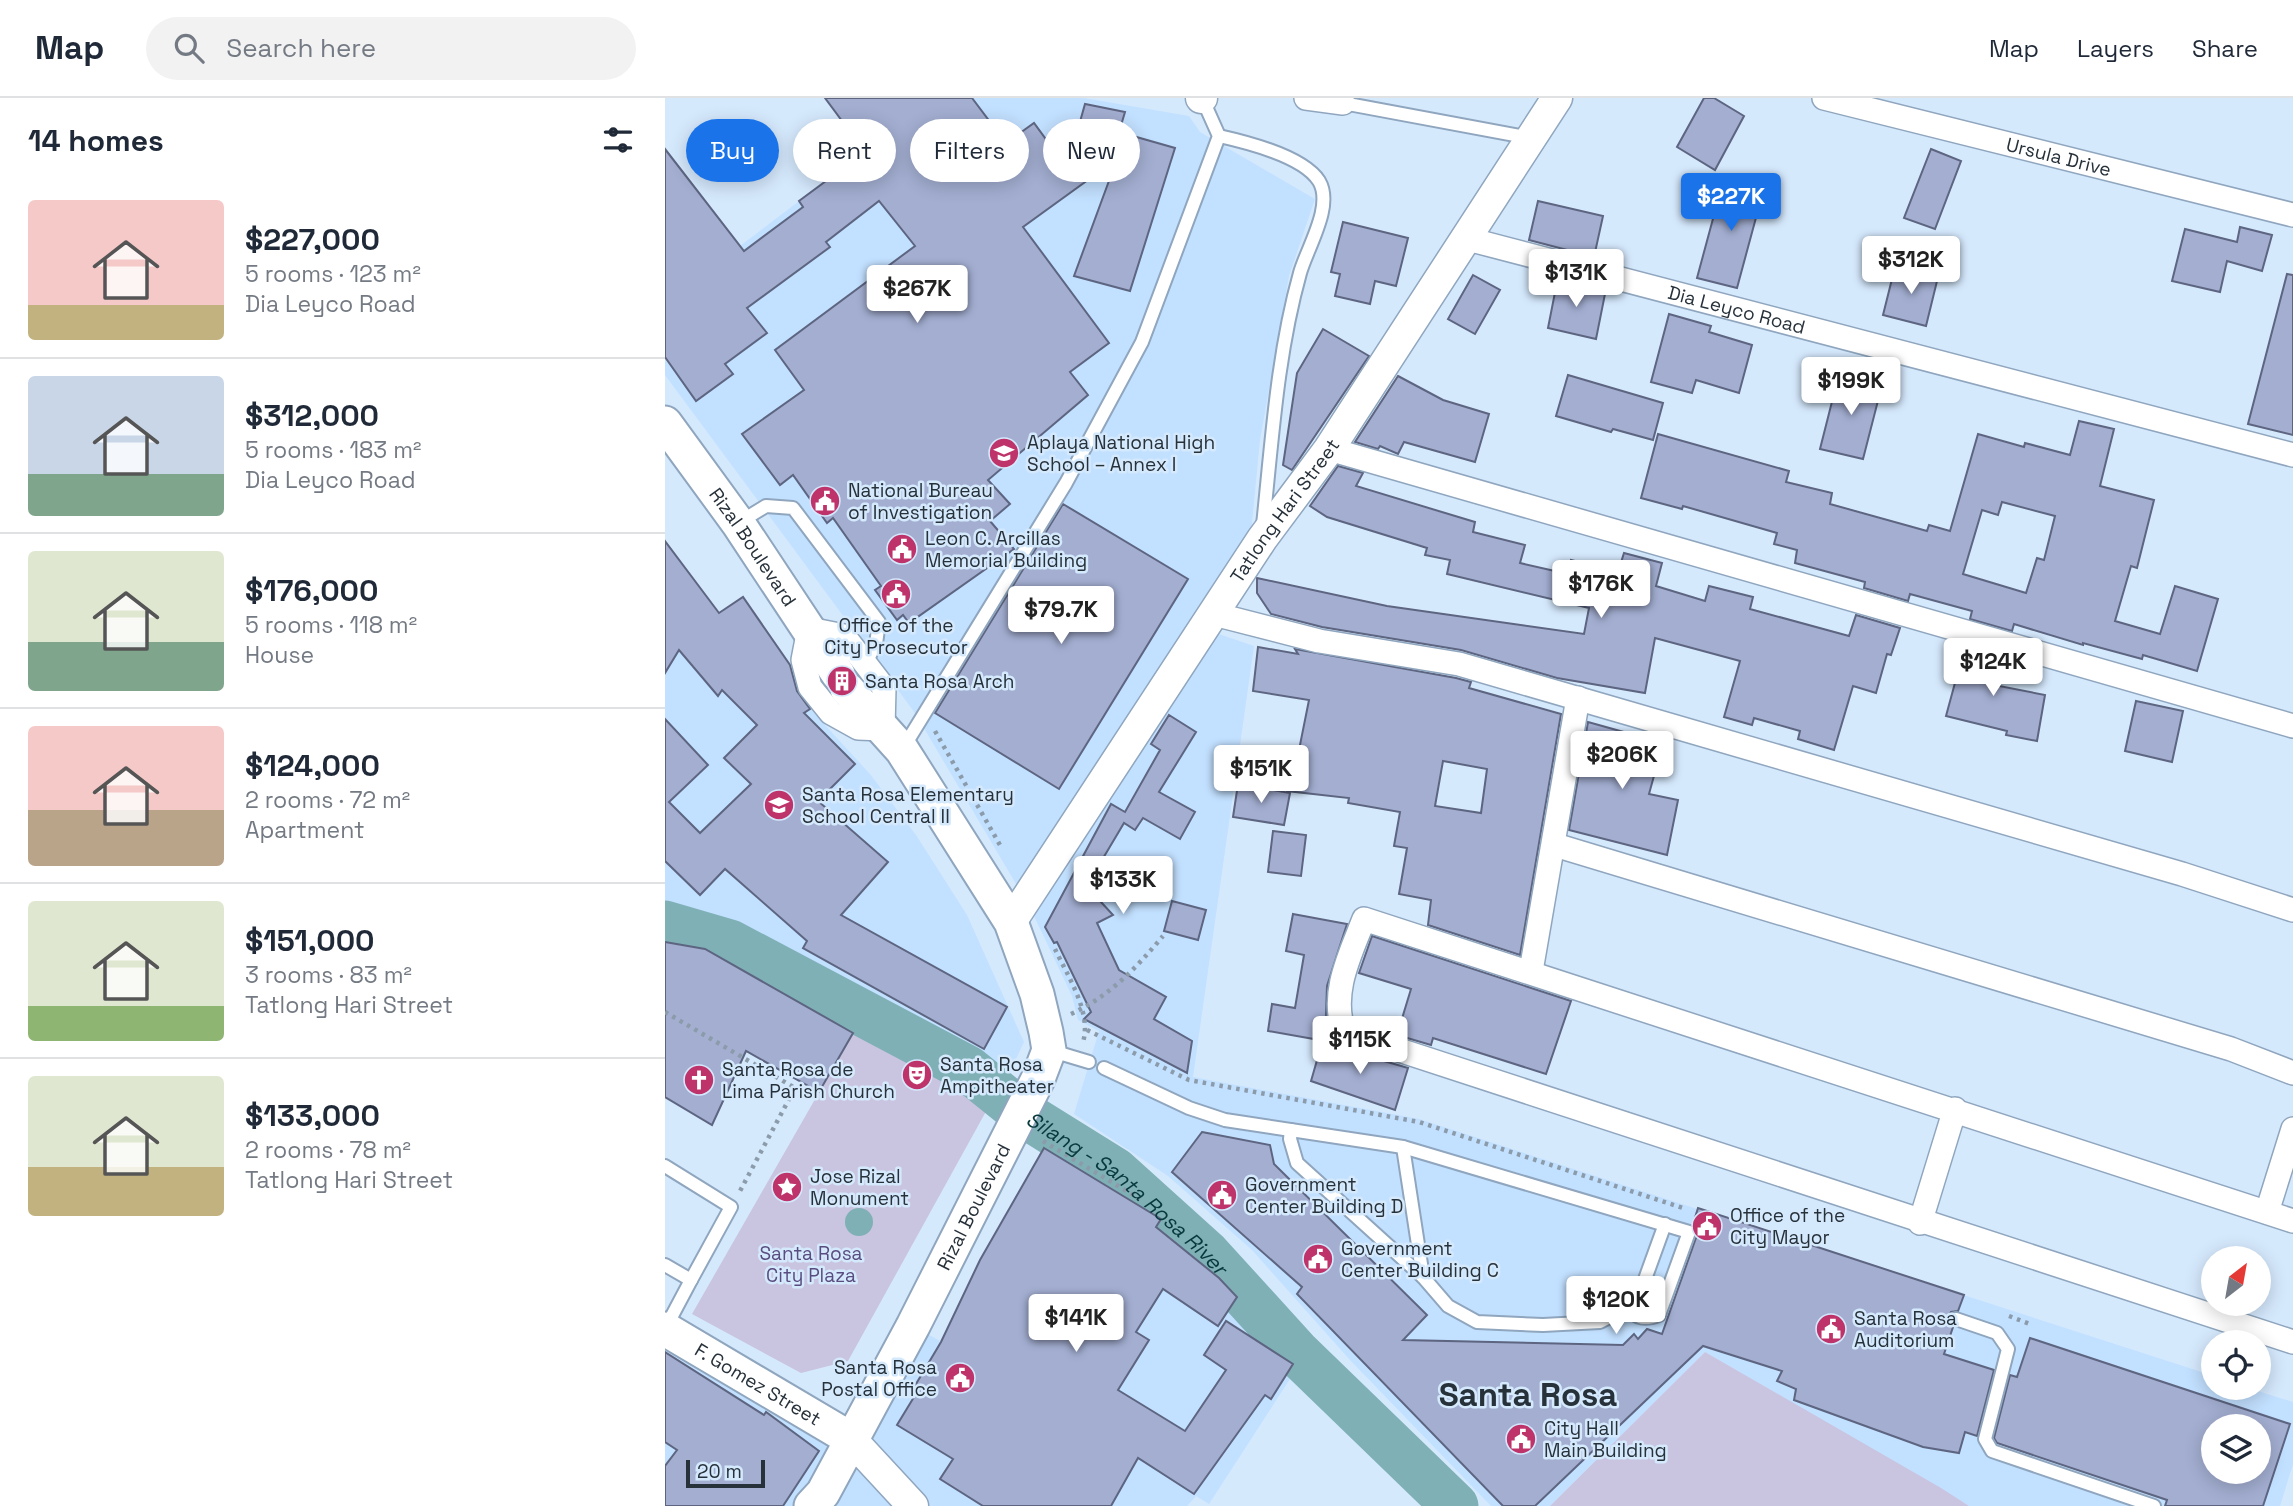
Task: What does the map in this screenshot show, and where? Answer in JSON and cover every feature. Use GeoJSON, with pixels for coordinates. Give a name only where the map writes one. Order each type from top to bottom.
{"type":"FeatureCollection","features":[{"type":"Feature","properties":{"kind":"main road","name":"Rizal Boulevard"},"geometry":{"type":"LineString","coordinates":[[667,433],[738,523],[809,629],[850,676],[893,739],[1011,922],[1037,995],[1044,1052],[1010,1136],[913,1326],[823,1493],[811,1506]]}},
{"type":"Feature","properties":{"kind":"main road","name":"F. Gomez Street"},"geometry":{"type":"LineString","coordinates":[[665,1329],[851,1439]]}},
{"type":"Feature","properties":{"kind":"street"},"geometry":{"type":"LineString","coordinates":[[1306,98],[1343,103]]}},
{"type":"Feature","properties":{"kind":"street","name":"Tatlong Hari Street"},"geometry":{"type":"LineString","coordinates":[[1011,922],[1262,540],[1329,449],[1557,98]]}},
{"type":"Feature","properties":{"kind":"street","name":"Ursula Drive"},"geometry":{"type":"LineString","coordinates":[[1836,99],[2293,215]]}},
{"type":"Feature","properties":{"kind":"street","name":"Dia Leyco Road"},"geometry":{"type":"LineString","coordinates":[[1464,238],[2293,455]]}},
{"type":"Feature","properties":{"kind":"street"},"geometry":{"type":"LineString","coordinates":[[1329,449],[2293,726]]}},
{"type":"Feature","properties":{"kind":"street"},"geometry":{"type":"LineString","coordinates":[[1213,614],[1319,641],[1459,664],[2169,870],[2293,910]]}},
{"type":"Feature","properties":{"kind":"street"},"geometry":{"type":"LineString","coordinates":[[809,629],[803,660],[810,687],[831,713],[858,728],[893,739]]}},
{"type":"Feature","properties":{"kind":"street"},"geometry":{"type":"LineString","coordinates":[[1531,971],[1579,698]]}},
{"type":"Feature","properties":{"kind":"street"},"geometry":{"type":"LineString","coordinates":[[1555,845],[2231,1049],[2293,1073]]}},
{"type":"Feature","properties":{"kind":"street"},"geometry":{"type":"LineString","coordinates":[[2293,1221],[1531,971],[1364,919],[1342,977],[1337,1014],[1344,1032],[1920,1223],[2293,1342]]}},
{"type":"Feature","properties":{"kind":"street"},"geometry":{"type":"LineString","coordinates":[[1920,1223],[1955,1109]]}},
{"type":"Feature","properties":{"kind":"street"},"geometry":{"type":"LineString","coordinates":[[2266,1212],[2293,1129]]}},
{"type":"Feature","properties":{"kind":"street"},"geometry":{"type":"LineString","coordinates":[[851,1439],[913,1506]]}},
{"type":"Feature","properties":{"kind":"lane"},"geometry":{"type":"LineString","coordinates":[[893,739],[1066,483],[1142,342],[1219,136],[1202,98]]}},
{"type":"Feature","properties":{"kind":"lane"},"geometry":{"type":"LineString","coordinates":[[1343,103],[1531,138]]}},
{"type":"Feature","properties":{"kind":"lane"},"geometry":{"type":"LineString","coordinates":[[1219,136],[1296,161],[1319,182],[1324,204],[1301,273],[1283,346],[1262,540]]}},
{"type":"Feature","properties":{"kind":"lane"},"geometry":{"type":"LineString","coordinates":[[738,523],[766,506],[793,508],[879,622],[876,644],[850,676]]}},
{"type":"Feature","properties":{"kind":"lane"},"geometry":{"type":"LineString","coordinates":[[1044,1052],[1089,1062]]}},
{"type":"Feature","properties":{"kind":"lane"},"geometry":{"type":"LineString","coordinates":[[1104,1068],[1189,1108],[1225,1120],[1403,1147],[1677,1228]]}},
{"type":"Feature","properties":{"kind":"lane"},"geometry":{"type":"LineString","coordinates":[[1291,1130],[1290,1139],[1297,1163],[1423,1277],[1448,1306],[1477,1322],[1577,1325],[1600,1322],[1627,1308],[1677,1228]]}},
{"type":"Feature","properties":{"kind":"lane"},"geometry":{"type":"LineString","coordinates":[[1403,1147],[1423,1277]]}},
{"type":"Feature","properties":{"kind":"lane"},"geometry":{"type":"LineString","coordinates":[[665,1166],[731,1207],[665,1329]]}},
{"type":"Feature","properties":{"kind":"lane"},"geometry":{"type":"LineString","coordinates":[[1627,1308],[1635,1317],[1647,1320],[1659,1315],[1666,1302],[1677,1228]]}},
{"type":"Feature","properties":{"kind":"lane"},"geometry":{"type":"LineString","coordinates":[[665,1265],[691,1280]]}},
{"type":"Feature","properties":{"kind":"lane"},"geometry":{"type":"LineString","coordinates":[[1955,1319],[1997,1333],[2008,1349],[1985,1439],[1993,1451],[2154,1506]]}},
{"type":"Feature","properties":{"kind":"path"},"geometry":{"type":"LineString","coordinates":[[1044,1052],[1087,1007],[1128,978],[1163,936]]}},
{"type":"Feature","properties":{"kind":"path"},"geometry":{"type":"LineString","coordinates":[[665,1012],[795,1088],[731,1207]]}},
{"type":"Feature","properties":{"kind":"path"},"geometry":{"type":"LineString","coordinates":[[1276,1128],[1281,1097]]}},
{"type":"Feature","properties":{"kind":"path"},"geometry":{"type":"LineString","coordinates":[[1419,1122],[1422,1152]]}},
{"type":"Feature","properties":{"kind":"path"},"geometry":{"type":"LineString","coordinates":[[1043,1142],[1140,1199]]}},
{"type":"Feature","properties":{"kind":"path"},"geometry":{"type":"LineString","coordinates":[[1677,1228],[1683,1208]]}},
{"type":"Feature","properties":{"kind":"shaded area"},"geometry":{"type":"Polygon","coordinates":[[[935,98],[1084,98],[1189,116],[1200,132],[1315,199],[1289,276],[1260,440],[1251,533],[1022,894],[915,713],[665,375],[665,303],[824,182],[896,182],[896,128],[935,98]]]}},
{"type":"Feature","properties":{"kind":"shaded area","name":"Santa Rosa Elementary School Central II"},"geometry":{"type":"Polygon","coordinates":[[[743,597],[787,660],[802,700],[870,774],[916,835],[967,915],[1024,1042],[1009,1074],[763,945],[665,911],[665,674],[689,633],[743,597]]]}},
{"type":"Feature","properties":{"kind":"shaded area"},"geometry":{"type":"Polygon","coordinates":[[[1213,632],[1254,646],[1193,1077],[1419,1119],[2201,1372],[2201,1400],[2271,1400],[2271,1395],[2293,1402],[2293,1464],[2280,1506],[1969,1506],[1705,1352],[1550,1506],[1491,1506],[1350,1360],[1252,1250],[1168,1176],[1074,1114],[1099,1031],[1078,1020],[1072,996],[1034,916],[1213,632]]]}},
{"type":"Feature","properties":{"kind":"shaded area"},"geometry":{"type":"Polygon","coordinates":[[[1034,1163],[1153,1234],[1157,1228],[1219,1278],[1299,1365],[1209,1504],[1196,1496],[1187,1506],[665,1506],[665,1329],[851,1439],[913,1326],[940,1341],[1034,1163]]]}},
{"type":"Feature","properties":{"kind":"shaded area"},"geometry":{"type":"Polygon","coordinates":[[[859,1208],[869,1212],[873,1222],[869,1232],[859,1236],[849,1232],[845,1222],[849,1212],[859,1208]]]}},
{"type":"Feature","properties":{"kind":"green space","name":"Santa Rosa City Plaza"},"geometry":{"type":"Polygon","coordinates":[[[853,1033],[989,1106],[848,1361],[801,1373],[692,1314],[853,1033]]]}},
{"type":"Feature","properties":{"kind":"green space"},"geometry":{"type":"Polygon","coordinates":[[[1705,1352],[1941,1488],[1969,1506],[1550,1506],[1705,1352]]]}},
{"type":"Feature","properties":{"kind":"building"},"geometry":{"type":"Polygon","coordinates":[[[825,98],[972,98],[988,119],[910,119],[910,182],[1029,182],[1029,127],[1034,123],[1043,135],[1043,182],[1085,182],[1023,227],[1109,343],[1070,372],[1088,395],[988,480],[1010,504],[990,521],[1014,549],[909,623],[903,615],[897,620],[875,590],[881,586],[833,518],[827,523],[793,475],[780,485],[742,434],[804,390],[775,350],[915,246],[879,201],[826,242],[830,247],[747,308],[767,333],[725,364],[733,374],[696,401],[665,357],[665,149],[686,176],[686,182],[691,182],[744,251],[803,207],[799,201],[825,182],[896,182],[896,119],[841,119],[825,98]]]}},
{"type":"Feature","properties":{"kind":"building"},"geometry":{"type":"Polygon","coordinates":[[[1704,98],[1714,98],[1744,116],[1715,170],[1677,147],[1704,98]]]}},
{"type":"Feature","properties":{"kind":"building"},"geometry":{"type":"Polygon","coordinates":[[[1085,104],[1125,112],[1123,119],[1081,119],[1085,104]]]}},
{"type":"Feature","properties":{"kind":"building"},"geometry":{"type":"Polygon","coordinates":[[[1140,138],[1175,148],[1130,291],[1074,276],[1109,182],[1140,182],[1140,138]]]}},
{"type":"Feature","properties":{"kind":"building"},"geometry":{"type":"Polygon","coordinates":[[[1931,149],[1961,161],[1935,229],[1904,218],[1931,149]]]}},
{"type":"Feature","properties":{"kind":"building"},"geometry":{"type":"Polygon","coordinates":[[[1724,178],[1764,188],[1737,288],[1697,278],[1724,178]]]}},
{"type":"Feature","properties":{"kind":"building"},"geometry":{"type":"Polygon","coordinates":[[[1538,201],[1603,216],[1594,257],[1529,240],[1538,201]]]}},
{"type":"Feature","properties":{"kind":"building"},"geometry":{"type":"Polygon","coordinates":[[[1343,222],[1408,238],[1396,286],[1375,281],[1370,304],[1335,296],[1340,274],[1331,272],[1343,222]]]}},
{"type":"Feature","properties":{"kind":"building"},"geometry":{"type":"Polygon","coordinates":[[[2240,227],[2272,235],[2262,271],[2227,261],[2220,292],[2172,281],[2185,229],[2237,242],[2240,227]]]}},
{"type":"Feature","properties":{"kind":"building"},"geometry":{"type":"Polygon","coordinates":[[[1895,267],[1938,277],[1926,326],[1883,315],[1895,267]]]}},
{"type":"Feature","properties":{"kind":"building"},"geometry":{"type":"Polygon","coordinates":[[[2287,274],[2293,275],[2293,435],[2248,424],[2287,274]]]}},
{"type":"Feature","properties":{"kind":"building"},"geometry":{"type":"Polygon","coordinates":[[[1473,275],[1500,290],[1475,334],[1448,319],[1473,275]]]}},
{"type":"Feature","properties":{"kind":"building"},"geometry":{"type":"Polygon","coordinates":[[[1558,277],[1605,294],[1596,339],[1548,328],[1558,277]]]}},
{"type":"Feature","properties":{"kind":"building"},"geometry":{"type":"Polygon","coordinates":[[[1669,314],[1711,326],[1709,332],[1752,345],[1739,393],[1696,380],[1692,393],[1651,382],[1669,314]]]}},
{"type":"Feature","properties":{"kind":"building"},"geometry":{"type":"Polygon","coordinates":[[[1323,329],[1369,356],[1292,470],[1283,465],[1297,373],[1323,329]]]}},
{"type":"Feature","properties":{"kind":"building"},"geometry":{"type":"Polygon","coordinates":[[[1839,374],[1882,385],[1863,459],[1820,449],[1839,374]]]}},
{"type":"Feature","properties":{"kind":"building"},"geometry":{"type":"Polygon","coordinates":[[[1568,375],[1663,403],[1653,440],[1613,429],[1611,432],[1556,416],[1568,375]]]}},
{"type":"Feature","properties":{"kind":"building"},"geometry":{"type":"Polygon","coordinates":[[[1398,376],[1443,400],[1489,414],[1475,462],[1404,442],[1398,454],[1380,446],[1378,449],[1355,442],[1398,376]]]}},
{"type":"Feature","properties":{"kind":"building"},"geometry":{"type":"Polygon","coordinates":[[[2079,421],[2114,429],[2100,486],[2154,500],[2137,568],[2131,566],[2115,621],[2160,634],[2175,586],[2218,599],[2197,671],[2143,655],[2142,659],[2083,645],[2014,624],[2012,631],[1970,619],[1972,611],[1910,594],[1908,601],[1864,588],[1865,582],[1795,563],[1797,550],[1774,544],[1777,533],[1683,506],[1682,509],[1641,498],[1658,434],[1789,471],[1786,482],[1832,493],[1830,504],[1927,531],[1929,525],[1950,531],[1978,434],[2024,447],[2025,443],[2070,455],[2079,421]],[[2002,502],[1998,515],[1982,510],[1963,574],[2026,593],[2037,558],[2044,560],[2055,516],[2002,502]]]}},
{"type":"Feature","properties":{"kind":"building"},"geometry":{"type":"Polygon","coordinates":[[[1338,466],[1363,473],[1356,486],[1475,522],[1473,532],[1525,545],[1520,563],[1568,574],[1571,560],[1618,572],[1624,553],[1662,563],[1656,586],[1705,601],[1709,586],[1753,597],[1750,609],[1849,636],[1856,615],[1900,628],[1891,655],[1887,654],[1876,693],[1853,686],[1834,750],[1798,739],[1800,731],[1754,718],[1752,725],[1724,717],[1740,661],[1655,638],[1645,693],[1557,678],[1461,650],[1322,627],[1271,614],[1257,593],[1257,578],[1387,606],[1584,634],[1589,608],[1447,574],[1450,560],[1425,555],[1427,548],[1327,517],[1310,506],[1338,466]]]}},
{"type":"Feature","properties":{"kind":"building"},"geometry":{"type":"Polygon","coordinates":[[[1063,504],[1188,579],[1059,789],[935,713],[1063,504]]]}},
{"type":"Feature","properties":{"kind":"building"},"geometry":{"type":"Polygon","coordinates":[[[665,541],[719,613],[743,597],[790,665],[797,691],[810,709],[804,713],[855,764],[818,801],[888,862],[841,915],[1007,1007],[984,1049],[803,948],[807,941],[725,869],[700,895],[665,861],[665,719],[708,765],[669,802],[700,833],[751,784],[724,758],[757,725],[722,690],[718,696],[679,650],[665,673],[665,541]]]}},
{"type":"Feature","properties":{"kind":"building"},"geometry":{"type":"Polygon","coordinates":[[[1965,646],[2001,657],[1994,685],[2045,695],[2037,741],[2006,735],[2007,731],[1946,716],[1965,646]]]}},
{"type":"Feature","properties":{"kind":"building"},"geometry":{"type":"Polygon","coordinates":[[[1258,647],[1298,654],[1295,649],[1456,678],[1471,682],[1469,688],[1561,714],[1520,955],[1428,925],[1431,900],[1399,894],[1407,848],[1394,846],[1400,812],[1348,803],[1349,798],[1287,791],[1292,749],[1299,750],[1309,700],[1253,691],[1258,647]],[[1443,761],[1435,806],[1481,813],[1487,769],[1443,761]]]}},
{"type":"Feature","properties":{"kind":"building"},"geometry":{"type":"Polygon","coordinates":[[[2136,701],[2183,711],[2172,762],[2125,751],[2136,701]]]}},
{"type":"Feature","properties":{"kind":"building"},"geometry":{"type":"Polygon","coordinates":[[[1169,715],[1196,732],[1159,792],[1195,812],[1180,839],[1143,818],[1135,830],[1124,823],[1089,882],[1076,875],[1113,915],[1097,923],[1119,970],[1166,997],[1154,1019],[1192,1041],[1187,1073],[1084,1019],[1091,1012],[1057,942],[1054,943],[1045,927],[1111,804],[1125,812],[1160,750],[1151,744],[1169,715]]]}},
{"type":"Feature","properties":{"kind":"building"},"geometry":{"type":"Polygon","coordinates":[[[1588,722],[1663,743],[1649,794],[1678,800],[1667,855],[1569,830],[1588,722]]]}},
{"type":"Feature","properties":{"kind":"building"},"geometry":{"type":"Polygon","coordinates":[[[1238,784],[1290,793],[1284,825],[1233,817],[1238,784]]]}},
{"type":"Feature","properties":{"kind":"building"},"geometry":{"type":"Polygon","coordinates":[[[1273,831],[1306,835],[1301,876],[1268,872],[1273,831]]]}},
{"type":"Feature","properties":{"kind":"building"},"geometry":{"type":"Polygon","coordinates":[[[1172,901],[1206,910],[1198,940],[1164,931],[1172,901]]]}},
{"type":"Feature","properties":{"kind":"building"},"geometry":{"type":"Polygon","coordinates":[[[1293,914],[1347,924],[1327,986],[1325,1041],[1268,1031],[1272,1004],[1295,1008],[1304,955],[1286,951],[1293,914]]]}},
{"type":"Feature","properties":{"kind":"building"},"geometry":{"type":"Polygon","coordinates":[[[1372,936],[1571,1001],[1546,1074],[1433,1038],[1431,1045],[1397,1035],[1411,989],[1359,973],[1372,936]]]}},
{"type":"Feature","properties":{"kind":"building"},"geometry":{"type":"Polygon","coordinates":[[[665,942],[705,949],[853,1033],[819,1092],[746,1051],[712,1125],[665,1097],[665,942]]]}},
{"type":"Feature","properties":{"kind":"building"},"geometry":{"type":"Polygon","coordinates":[[[1322,1043],[1408,1068],[1395,1110],[1311,1081],[1322,1043]]]}},
{"type":"Feature","properties":{"kind":"building"},"geometry":{"type":"Polygon","coordinates":[[[1202,1132],[1270,1145],[1274,1164],[1427,1315],[1403,1340],[1623,1345],[1634,1334],[1638,1339],[1647,1329],[1662,1334],[1697,1235],[1693,1224],[1698,1208],[1964,1295],[1958,1311],[1951,1312],[1948,1317],[1953,1327],[1944,1354],[1994,1370],[1977,1436],[1965,1432],[1959,1453],[1923,1447],[1794,1400],[1796,1389],[1777,1381],[1782,1371],[1703,1346],[1535,1506],[1503,1506],[1297,1294],[1302,1287],[1172,1172],[1202,1132]]]}},
{"type":"Feature","properties":{"kind":"building"},"geometry":{"type":"Polygon","coordinates":[[[1044,1148],[1161,1219],[1156,1227],[1219,1278],[1237,1297],[1218,1326],[1163,1289],[1136,1332],[1149,1340],[1118,1390],[1185,1431],[1226,1370],[1204,1355],[1226,1321],[1293,1364],[1271,1399],[1265,1395],[1194,1494],[1138,1458],[1111,1506],[983,1506],[940,1479],[953,1459],[897,1425],[914,1397],[910,1394],[941,1342],[980,1260],[1044,1148]]]}},
{"type":"Feature","properties":{"kind":"building"},"geometry":{"type":"Polygon","coordinates":[[[2030,1338],[2201,1395],[2201,1400],[2217,1400],[2260,1414],[2201,1414],[2201,1484],[2270,1484],[2263,1506],[2165,1506],[2167,1500],[1997,1443],[1994,1438],[2010,1375],[2017,1377],[2030,1338]]]}},
{"type":"Feature","properties":{"kind":"building"},"geometry":{"type":"Polygon","coordinates":[[[665,1352],[764,1415],[766,1412],[819,1451],[783,1506],[665,1506],[665,1466],[677,1450],[665,1442],[665,1352]]]}},
{"type":"Feature","properties":{"kind":"building"},"geometry":{"type":"Polygon","coordinates":[[[2271,1418],[2290,1424],[2271,1482],[2271,1418]]]}},
{"type":"Feature","properties":{"kind":"waterway","name":"Silang - Santa Rosa River"},"geometry":{"type":"LineString","coordinates":[[665,924],[730,943],[968,1069],[1025,1115],[1115,1171],[1207,1254],[1298,1354],[1455,1506]]}},
{"type":"Feature","properties":{"kind":"place","name":"Aplaya National High School – Annex I"},"geometry":{"type":"Point","coordinates":[1004,453]}},
{"type":"Feature","properties":{"kind":"place","name":"National Bureau of Investigation"},"geometry":{"type":"Point","coordinates":[825,501]}},
{"type":"Feature","properties":{"kind":"place","name":"Leon C. Arcillas Memorial Building"},"geometry":{"type":"Point","coordinates":[902,549]}},
{"type":"Feature","properties":{"kind":"place","name":"Office of the City Prosecutor"},"geometry":{"type":"Point","coordinates":[896,594]}},
{"type":"Feature","properties":{"kind":"place","name":"Santa Rosa Arch"},"geometry":{"type":"Point","coordinates":[842,681]}},
{"type":"Feature","properties":{"kind":"place","name":"Santa Rosa Elementary School Central II"},"geometry":{"type":"Point","coordinates":[779,805]}},
{"type":"Feature","properties":{"kind":"place","name":"Santa Rosa Ampitheater"},"geometry":{"type":"Point","coordinates":[917,1075]}},
{"type":"Feature","properties":{"kind":"place","name":"Santa Rosa de Lima Parish Church"},"geometry":{"type":"Point","coordinates":[699,1080]}},
{"type":"Feature","properties":{"kind":"place","name":"Jose Rizal Monument"},"geometry":{"type":"Point","coordinates":[787,1187]}},
{"type":"Feature","properties":{"kind":"place","name":"Government Center Building D"},"geometry":{"type":"Point","coordinates":[1222,1195]}},
{"type":"Feature","properties":{"kind":"place","name":"Office of the City Mayor"},"geometry":{"type":"Point","coordinates":[1707,1226]}},
{"type":"Feature","properties":{"kind":"place","name":"Government Center Building C"},"geometry":{"type":"Point","coordinates":[1318,1259]}},
{"type":"Feature","properties":{"kind":"place","name":"Santa Rosa Auditorium"},"geometry":{"type":"Point","coordinates":[1831,1329]}},
{"type":"Feature","properties":{"kind":"place","name":"Santa Rosa Postal Office"},"geometry":{"type":"Point","coordinates":[960,1378]}},
{"type":"Feature","properties":{"kind":"place","name":"City Hall Main Building"},"geometry":{"type":"Point","coordinates":[1521,1439]}},
{"type":"Feature","properties":{"kind":"district","name":"Santa Rosa"},"geometry":{"type":"Point","coordinates":[1528,1394]}}]}
